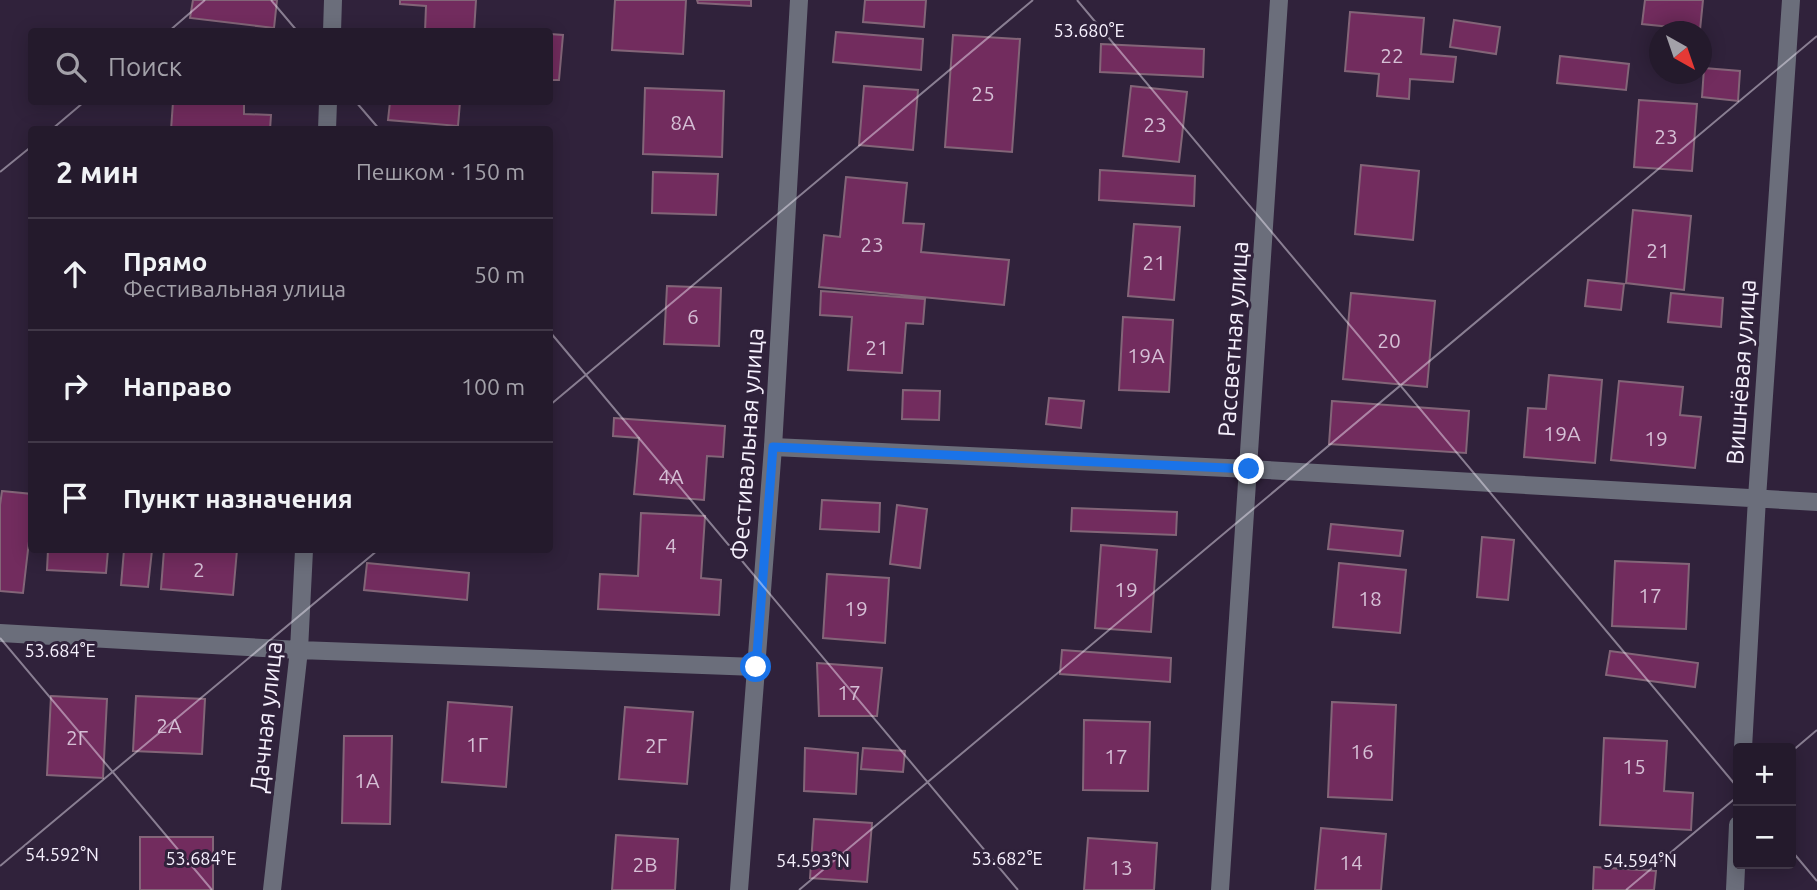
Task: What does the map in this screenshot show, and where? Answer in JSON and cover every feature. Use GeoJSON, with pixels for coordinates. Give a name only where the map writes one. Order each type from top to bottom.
{"type":"FeatureCollection","features":[{"type":"Feature","properties":{"kind":"street"},"geometry":{"type":"LineString","coordinates":[[332,28],[334,0]]}},
{"type":"Feature","properties":{"kind":"street","name":"Фестивальная улица"},"geometry":{"type":"LineString","coordinates":[[739,890],[773,447],[799,0]]}},
{"type":"Feature","properties":{"kind":"street","name":"Рассветная улица"},"geometry":{"type":"LineString","coordinates":[[1220,890],[1279,0]]}},
{"type":"Feature","properties":{"kind":"street","name":"Вишнёвая улица"},"geometry":{"type":"LineString","coordinates":[[1743,743],[1791,0]]}},
{"type":"Feature","properties":{"kind":"street"},"geometry":{"type":"LineString","coordinates":[[327,126],[328,105]]}},
{"type":"Feature","properties":{"kind":"street"},"geometry":{"type":"LineString","coordinates":[[773,447],[1249,469],[1817,502]]}},
{"type":"Feature","properties":{"kind":"street","name":"Дачная улица"},"geometry":{"type":"LineString","coordinates":[[272,890],[299,650],[304,553]]}},
{"type":"Feature","properties":{"kind":"street"},"geometry":{"type":"LineString","coordinates":[[0,633],[299,650],[756,667]]}},
{"type":"Feature","properties":{"kind":"street"},"geometry":{"type":"LineString","coordinates":[[1735,890],[1736,869]]}},
{"type":"Feature","properties":{"kind":"building"},"geometry":{"type":"Polygon","coordinates":[[[193,0],[277,0],[274,28],[190,18],[193,0]]]}},
{"type":"Feature","properties":{"kind":"building"},"geometry":{"type":"Polygon","coordinates":[[[400,0],[476,0],[474,28],[425,28],[426,6],[400,4],[400,0]]]}},
{"type":"Feature","properties":{"kind":"building"},"geometry":{"type":"Polygon","coordinates":[[[615,0],[686,0],[683,54],[612,50],[615,0]]]}},
{"type":"Feature","properties":{"kind":"building"},"geometry":{"type":"Polygon","coordinates":[[[697,0],[751,0],[751,6],[698,3],[697,0]]]}},
{"type":"Feature","properties":{"kind":"building"},"geometry":{"type":"Polygon","coordinates":[[[865,0],[926,0],[924,27],[863,22],[865,0]]]}},
{"type":"Feature","properties":{"kind":"building"},"geometry":{"type":"Polygon","coordinates":[[[1645,0],[1703,0],[1701,21],[1649,21],[1649,25],[1642,24],[1645,0]]]}},
{"type":"Feature","properties":{"kind":"building"},"geometry":{"type":"Polygon","coordinates":[[[1350,12],[1424,18],[1421,54],[1456,57],[1453,82],[1410,79],[1409,99],[1377,96],[1379,74],[1345,71],[1350,12]]]}},
{"type":"Feature","properties":{"kind":"building"},"geometry":{"type":"Polygon","coordinates":[[[1454,20],[1500,27],[1496,54],[1450,47],[1454,20]]]}},
{"type":"Feature","properties":{"kind":"building"},"geometry":{"type":"Polygon","coordinates":[[[836,32],[923,39],[921,70],[833,62],[836,32]]]}},
{"type":"Feature","properties":{"kind":"building"},"geometry":{"type":"Polygon","coordinates":[[[553,34],[563,35],[559,80],[553,80],[553,34]]]}},
{"type":"Feature","properties":{"kind":"building"},"geometry":{"type":"Polygon","coordinates":[[[953,35],[1020,39],[1012,152],[945,147],[953,35]]]}},
{"type":"Feature","properties":{"kind":"building"},"geometry":{"type":"Polygon","coordinates":[[[1101,44],[1204,49],[1203,77],[1100,72],[1101,44]]]}},
{"type":"Feature","properties":{"kind":"building"},"geometry":{"type":"Polygon","coordinates":[[[1560,56],[1629,64],[1626,90],[1557,83],[1560,56]]]}},
{"type":"Feature","properties":{"kind":"building"},"geometry":{"type":"Polygon","coordinates":[[[1712,69],[1740,71],[1738,101],[1702,97],[1703,84],[1712,84],[1712,69]]]}},
{"type":"Feature","properties":{"kind":"building"},"geometry":{"type":"Polygon","coordinates":[[[864,86],[918,90],[913,150],[859,145],[864,86]]]}},
{"type":"Feature","properties":{"kind":"building"},"geometry":{"type":"Polygon","coordinates":[[[1131,86],[1187,92],[1179,162],[1123,156],[1131,86]]]}},
{"type":"Feature","properties":{"kind":"building"},"geometry":{"type":"Polygon","coordinates":[[[645,88],[724,91],[722,157],[643,154],[645,88]]]}},
{"type":"Feature","properties":{"kind":"building"},"geometry":{"type":"Polygon","coordinates":[[[1639,100],[1697,104],[1692,171],[1634,167],[1639,100]]]}},
{"type":"Feature","properties":{"kind":"building"},"geometry":{"type":"Polygon","coordinates":[[[173,105],[244,105],[244,114],[271,115],[270,126],[171,126],[173,105]]]}},
{"type":"Feature","properties":{"kind":"building"},"geometry":{"type":"Polygon","coordinates":[[[390,105],[460,105],[458,126],[388,120],[390,105]]]}},
{"type":"Feature","properties":{"kind":"building"},"geometry":{"type":"Polygon","coordinates":[[[1361,165],[1419,171],[1413,240],[1355,234],[1361,165]]]}},
{"type":"Feature","properties":{"kind":"building"},"geometry":{"type":"Polygon","coordinates":[[[1100,170],[1195,176],[1194,206],[1099,200],[1100,170]]]}},
{"type":"Feature","properties":{"kind":"building"},"geometry":{"type":"Polygon","coordinates":[[[653,172],[718,174],[716,215],[652,213],[653,172]]]}},
{"type":"Feature","properties":{"kind":"building"},"geometry":{"type":"Polygon","coordinates":[[[846,177],[907,183],[903,223],[924,224],[921,252],[1009,260],[1004,305],[819,287],[824,235],[840,237],[846,177]]]}},
{"type":"Feature","properties":{"kind":"building"},"geometry":{"type":"Polygon","coordinates":[[[1633,210],[1691,216],[1684,290],[1626,283],[1633,210]]]}},
{"type":"Feature","properties":{"kind":"building"},"geometry":{"type":"Polygon","coordinates":[[[1134,224],[1180,227],[1174,300],[1128,296],[1134,224]]]}},
{"type":"Feature","properties":{"kind":"building"},"geometry":{"type":"Polygon","coordinates":[[[1588,280],[1624,284],[1621,310],[1585,306],[1588,280]]]}},
{"type":"Feature","properties":{"kind":"building"},"geometry":{"type":"Polygon","coordinates":[[[667,286],[721,288],[719,346],[664,344],[667,286]]]}},
{"type":"Feature","properties":{"kind":"building"},"geometry":{"type":"Polygon","coordinates":[[[821,291],[925,299],[923,324],[906,323],[902,373],[848,370],[852,317],[820,315],[821,291]]]}},
{"type":"Feature","properties":{"kind":"building"},"geometry":{"type":"Polygon","coordinates":[[[1351,293],[1435,301],[1427,387],[1343,379],[1351,293]]]}},
{"type":"Feature","properties":{"kind":"building"},"geometry":{"type":"Polygon","coordinates":[[[1671,293],[1723,298],[1721,327],[1668,322],[1671,293]]]}},
{"type":"Feature","properties":{"kind":"building"},"geometry":{"type":"Polygon","coordinates":[[[1123,317],[1173,320],[1169,392],[1119,390],[1123,317]]]}},
{"type":"Feature","properties":{"kind":"building"},"geometry":{"type":"Polygon","coordinates":[[[1549,375],[1602,380],[1595,463],[1524,457],[1528,408],[1546,409],[1549,375]]]}},
{"type":"Feature","properties":{"kind":"building"},"geometry":{"type":"Polygon","coordinates":[[[1619,381],[1683,387],[1680,415],[1701,417],[1695,468],[1611,460],[1619,381]]]}},
{"type":"Feature","properties":{"kind":"building"},"geometry":{"type":"Polygon","coordinates":[[[903,390],[940,391],[939,420],[902,419],[903,390]]]}},
{"type":"Feature","properties":{"kind":"building"},"geometry":{"type":"Polygon","coordinates":[[[1049,398],[1084,401],[1081,428],[1046,424],[1049,398]]]}},
{"type":"Feature","properties":{"kind":"building"},"geometry":{"type":"Polygon","coordinates":[[[1332,401],[1469,411],[1466,453],[1329,444],[1332,401]]]}},
{"type":"Feature","properties":{"kind":"building"},"geometry":{"type":"Polygon","coordinates":[[[614,418],[725,426],[723,457],[707,456],[704,500],[634,494],[639,438],[613,436],[614,418]]]}},
{"type":"Feature","properties":{"kind":"building"},"geometry":{"type":"Polygon","coordinates":[[[2,491],[28,494],[28,550],[23,593],[0,591],[2,491]]]}},
{"type":"Feature","properties":{"kind":"building"},"geometry":{"type":"Polygon","coordinates":[[[822,500],[880,503],[879,532],[820,529],[822,500]]]}},
{"type":"Feature","properties":{"kind":"building"},"geometry":{"type":"Polygon","coordinates":[[[897,505],[927,509],[920,568],[890,564],[897,505]]]}},
{"type":"Feature","properties":{"kind":"building"},"geometry":{"type":"Polygon","coordinates":[[[1072,508],[1177,512],[1176,535],[1071,531],[1072,508]]]}},
{"type":"Feature","properties":{"kind":"building"},"geometry":{"type":"Polygon","coordinates":[[[641,513],[705,516],[701,578],[721,580],[719,615],[598,609],[600,574],[638,576],[641,513]]]}},
{"type":"Feature","properties":{"kind":"building"},"geometry":{"type":"Polygon","coordinates":[[[1331,524],[1403,531],[1400,556],[1328,549],[1331,524]]]}},
{"type":"Feature","properties":{"kind":"building"},"geometry":{"type":"Polygon","coordinates":[[[1482,537],[1514,540],[1508,600],[1477,597],[1482,537]]]}},
{"type":"Feature","properties":{"kind":"building"},"geometry":{"type":"Polygon","coordinates":[[[1101,545],[1157,550],[1151,632],[1095,628],[1101,545]]]}},
{"type":"Feature","properties":{"kind":"building"},"geometry":{"type":"Polygon","coordinates":[[[48,553],[108,553],[106,573],[47,570],[48,553]]]}},
{"type":"Feature","properties":{"kind":"building"},"geometry":{"type":"Polygon","coordinates":[[[124,553],[152,553],[148,587],[121,585],[124,553]]]}},
{"type":"Feature","properties":{"kind":"building"},"geometry":{"type":"Polygon","coordinates":[[[164,553],[237,553],[233,595],[161,589],[164,553]]]}},
{"type":"Feature","properties":{"kind":"building"},"geometry":{"type":"Polygon","coordinates":[[[1615,561],[1689,564],[1686,629],[1612,626],[1615,561]]]}},
{"type":"Feature","properties":{"kind":"building"},"geometry":{"type":"Polygon","coordinates":[[[367,563],[469,573],[467,600],[364,590],[367,563]]]}},
{"type":"Feature","properties":{"kind":"building"},"geometry":{"type":"Polygon","coordinates":[[[1339,563],[1406,570],[1400,633],[1333,627],[1339,563]]]}},
{"type":"Feature","properties":{"kind":"building"},"geometry":{"type":"Polygon","coordinates":[[[827,574],[889,578],[885,643],[823,638],[827,574]]]}},
{"type":"Feature","properties":{"kind":"building"},"geometry":{"type":"Polygon","coordinates":[[[1062,650],[1171,658],[1170,682],[1060,674],[1062,650]]]}},
{"type":"Feature","properties":{"kind":"building"},"geometry":{"type":"Polygon","coordinates":[[[1610,651],[1698,663],[1695,687],[1606,675],[1610,651]]]}},
{"type":"Feature","properties":{"kind":"building"},"geometry":{"type":"Polygon","coordinates":[[[817,663],[882,668],[877,716],[819,716],[817,663]]]}},
{"type":"Feature","properties":{"kind":"building"},"geometry":{"type":"Polygon","coordinates":[[[51,696],[107,699],[103,778],[47,775],[51,696]]]}},
{"type":"Feature","properties":{"kind":"building"},"geometry":{"type":"Polygon","coordinates":[[[136,696],[205,699],[202,754],[133,751],[136,696]]]}},
{"type":"Feature","properties":{"kind":"building"},"geometry":{"type":"Polygon","coordinates":[[[448,702],[512,707],[506,787],[442,782],[448,702]]]}},
{"type":"Feature","properties":{"kind":"building"},"geometry":{"type":"Polygon","coordinates":[[[1332,702],[1396,705],[1392,800],[1328,797],[1332,702]]]}},
{"type":"Feature","properties":{"kind":"building"},"geometry":{"type":"Polygon","coordinates":[[[625,707],[693,712],[687,784],[619,779],[625,707]]]}},
{"type":"Feature","properties":{"kind":"building"},"geometry":{"type":"Polygon","coordinates":[[[1084,720],[1150,722],[1148,791],[1083,790],[1084,720]]]}},
{"type":"Feature","properties":{"kind":"building"},"geometry":{"type":"Polygon","coordinates":[[[344,736],[392,736],[390,824],[342,823],[344,736]]]}},
{"type":"Feature","properties":{"kind":"building"},"geometry":{"type":"Polygon","coordinates":[[[1604,738],[1667,741],[1664,791],[1693,793],[1691,830],[1600,825],[1604,738]]]}},
{"type":"Feature","properties":{"kind":"building"},"geometry":{"type":"Polygon","coordinates":[[[805,748],[858,753],[856,794],[804,791],[805,748]]]}},
{"type":"Feature","properties":{"kind":"building"},"geometry":{"type":"Polygon","coordinates":[[[863,748],[905,751],[903,772],[861,769],[863,748]]]}},
{"type":"Feature","properties":{"kind":"building"},"geometry":{"type":"Polygon","coordinates":[[[814,819],[872,823],[867,882],[810,878],[814,819]]]}},
{"type":"Feature","properties":{"kind":"building"},"geometry":{"type":"Polygon","coordinates":[[[1321,828],[1386,834],[1381,890],[1315,890],[1321,828]]]}},
{"type":"Feature","properties":{"kind":"building"},"geometry":{"type":"Polygon","coordinates":[[[616,835],[678,839],[675,890],[612,890],[616,835]]]}},
{"type":"Feature","properties":{"kind":"building"},"geometry":{"type":"Polygon","coordinates":[[[140,837],[213,837],[213,890],[140,890],[140,837]]]}},
{"type":"Feature","properties":{"kind":"building"},"geometry":{"type":"Polygon","coordinates":[[[1088,838],[1157,843],[1154,890],[1084,890],[1088,838]]]}},
{"type":"Feature","properties":{"kind":"building"},"geometry":{"type":"Polygon","coordinates":[[[1594,867],[1656,871],[1654,890],[1593,890],[1594,867]]]}},
{"type":"Feature","properties":{"kind":"route"},"geometry":{"type":"LineString","coordinates":[[756,667],[773,447],[1249,469]]}}]}
